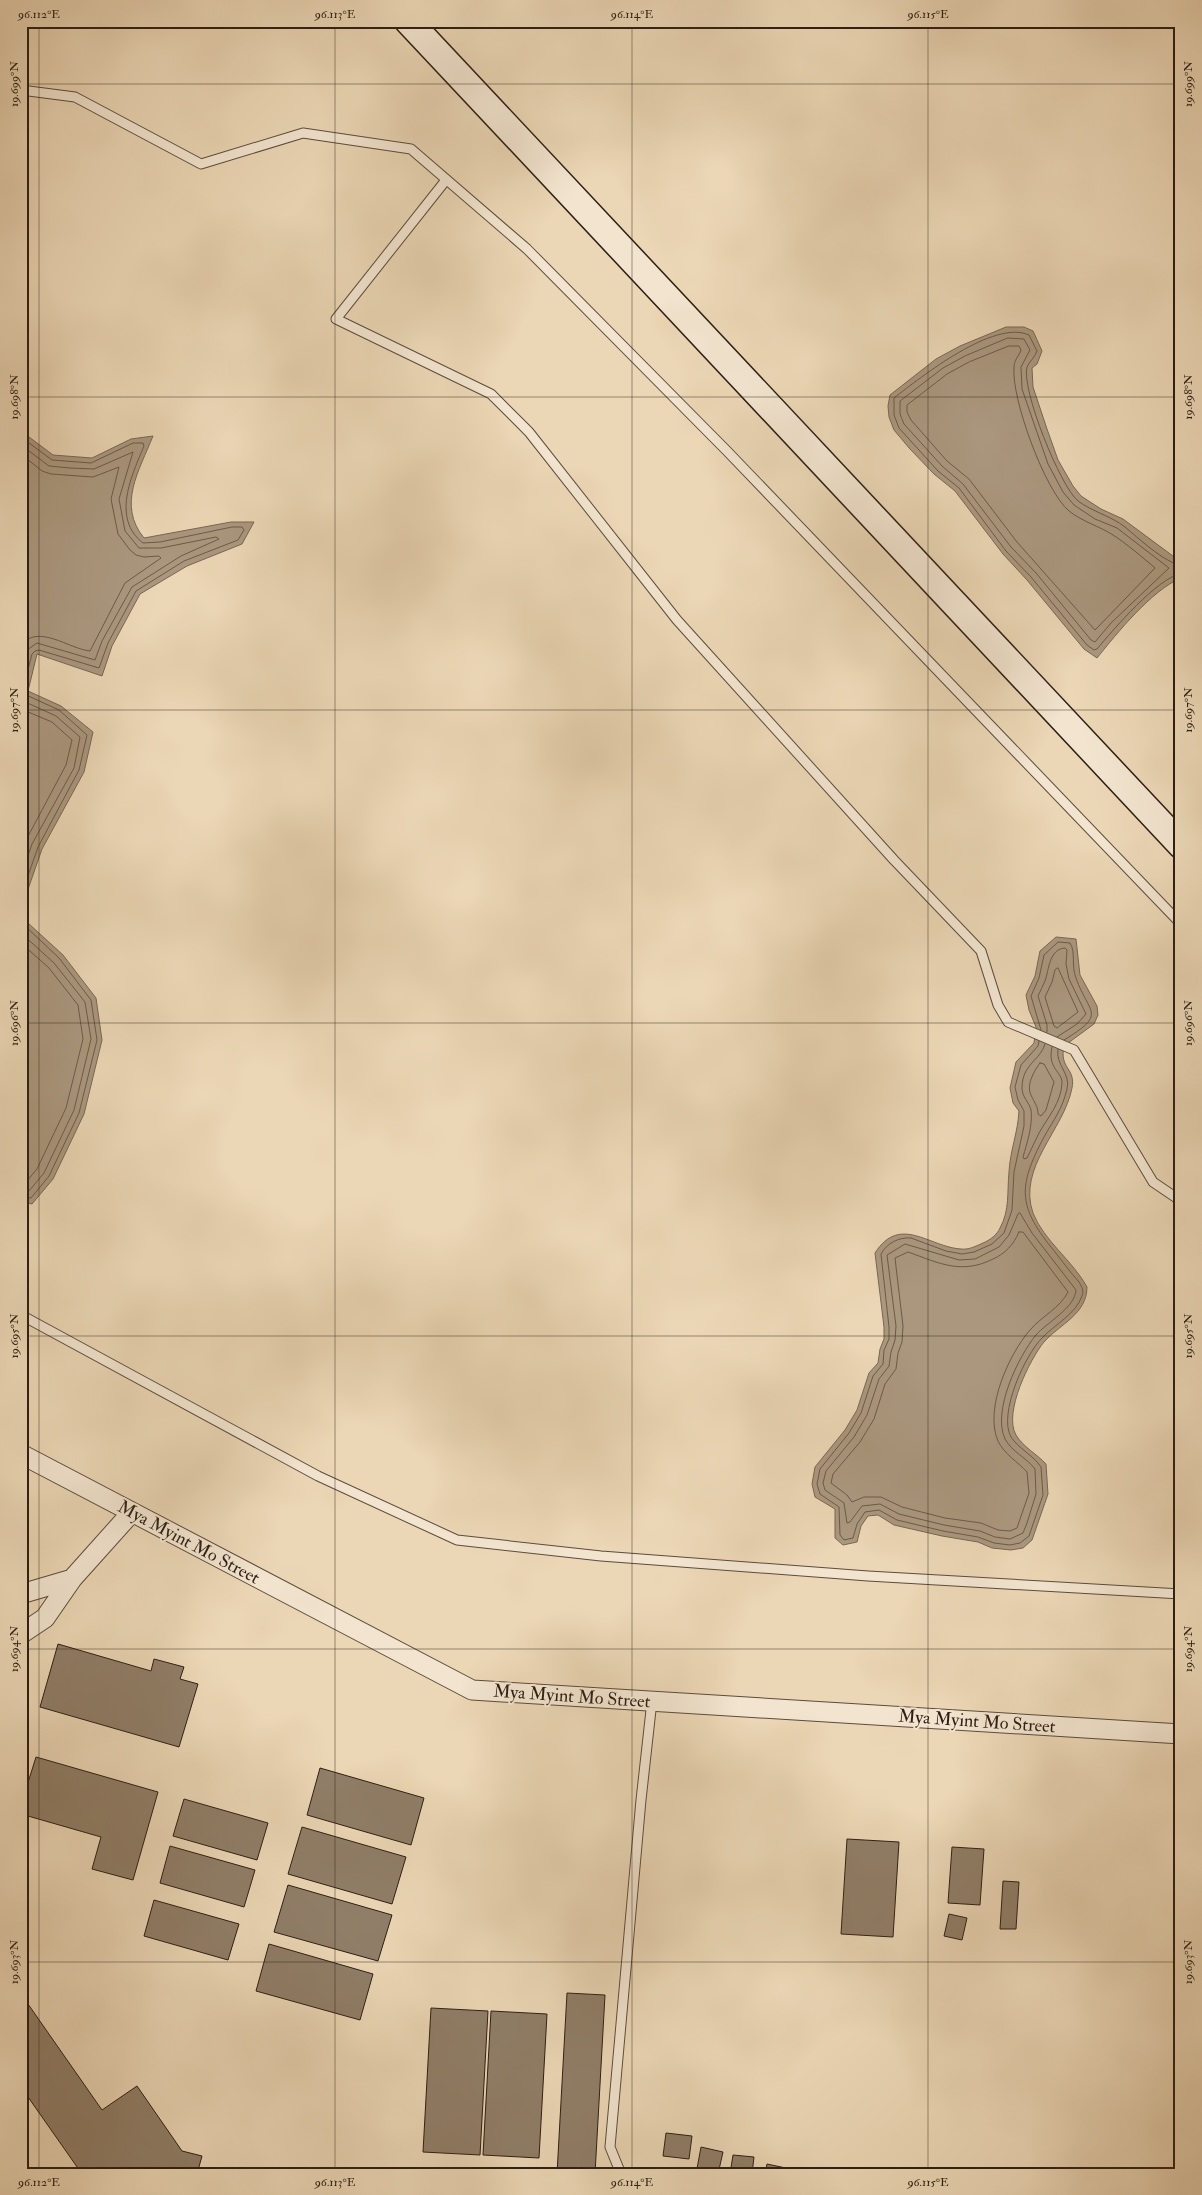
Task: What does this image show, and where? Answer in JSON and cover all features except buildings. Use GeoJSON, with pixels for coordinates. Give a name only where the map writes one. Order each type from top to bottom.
{"type":"FeatureCollection","features":[{"type":"Feature","properties":{"kind":"main road"},"geometry":{"type":"LineString","coordinates":[[408,21],[1181,845]]}},
{"type":"Feature","properties":{"kind":"street","name":"Mya Myint Mo Street"},"geometry":{"type":"LineString","coordinates":[[21,1454],[472,1690],[1181,1734]]}},
{"type":"Feature","properties":{"kind":"street"},"geometry":{"type":"LineString","coordinates":[[21,1634],[45,1618],[72,1579],[132,1512]]}},
{"type":"Feature","properties":{"kind":"street"},"geometry":{"type":"LineString","coordinates":[[21,1594],[72,1579]]}},
{"type":"Feature","properties":{"kind":"lane"},"geometry":{"type":"LineString","coordinates":[[21,90],[75,97],[201,164],[303,133],[411,149],[527,250],[726,450],[1181,924]]}},
{"type":"Feature","properties":{"kind":"lane"},"geometry":{"type":"LineString","coordinates":[[446,180],[336,319],[491,394],[529,432],[677,620],[894,860],[981,951],[998,1005],[1008,1022],[1074,1050],[1153,1182],[1181,1201]]}},
{"type":"Feature","properties":{"kind":"lane"},"geometry":{"type":"LineString","coordinates":[[21,1315],[318,1476],[457,1540],[611,1557],[868,1576],[1181,1594]]}},
{"type":"Feature","properties":{"kind":"lane"},"geometry":{"type":"LineString","coordinates":[[621,2174],[610,2147],[641,1800],[652,1701]]}},
{"type":"Feature","properties":{"kind":"water"},"geometry":{"type":"Polygon","coordinates":[[[1006,327],[1024,327],[1033,331],[1042,351],[1037,364],[1032,368],[1033,387],[1058,460],[1073,486],[1081,496],[1101,509],[1123,519],[1181,562],[1181,578],[1158,592],[1147,602],[1097,658],[1084,649],[1003,554],[955,491],[934,474],[910,449],[894,430],[889,417],[890,395],[936,359],[960,346],[1006,327]]]}},
{"type":"Feature","properties":{"kind":"water"},"geometry":{"type":"Polygon","coordinates":[[[21,426],[25,434],[53,455],[92,458],[131,439],[153,436],[137,475],[131,500],[136,526],[144,538],[231,522],[254,522],[242,544],[187,566],[140,594],[112,646],[102,676],[37,654],[28,691],[61,706],[93,732],[84,772],[42,849],[26,895],[28,923],[63,955],[96,998],[102,1040],[84,1114],[53,1179],[32,1204],[21,1201],[21,426]]]}},
{"type":"Feature","properties":{"kind":"water"},"geometry":{"type":"Polygon","coordinates":[[[1056,937],[1076,939],[1080,975],[1097,1006],[1098,1015],[1094,1024],[1064,1046],[1063,1054],[1065,1064],[1072,1076],[1072,1088],[1060,1119],[1036,1164],[1031,1180],[1030,1196],[1033,1213],[1038,1223],[1087,1287],[1086,1296],[1078,1312],[1050,1336],[1038,1350],[1015,1400],[1013,1425],[1016,1435],[1022,1443],[1046,1464],[1048,1494],[1032,1540],[1023,1548],[1011,1550],[992,1548],[978,1542],[894,1525],[878,1515],[868,1516],[861,1526],[857,1542],[843,1545],[835,1538],[835,1509],[815,1497],[812,1484],[815,1467],[845,1430],[857,1410],[869,1373],[878,1363],[884,1339],[884,1327],[875,1253],[885,1242],[894,1236],[905,1234],[949,1247],[964,1249],[986,1242],[999,1231],[1007,1208],[1010,1164],[1019,1111],[1013,1103],[1010,1088],[1016,1062],[1034,1043],[1036,1027],[1029,1010],[1026,995],[1035,976],[1040,951],[1056,937]]]}}]}
